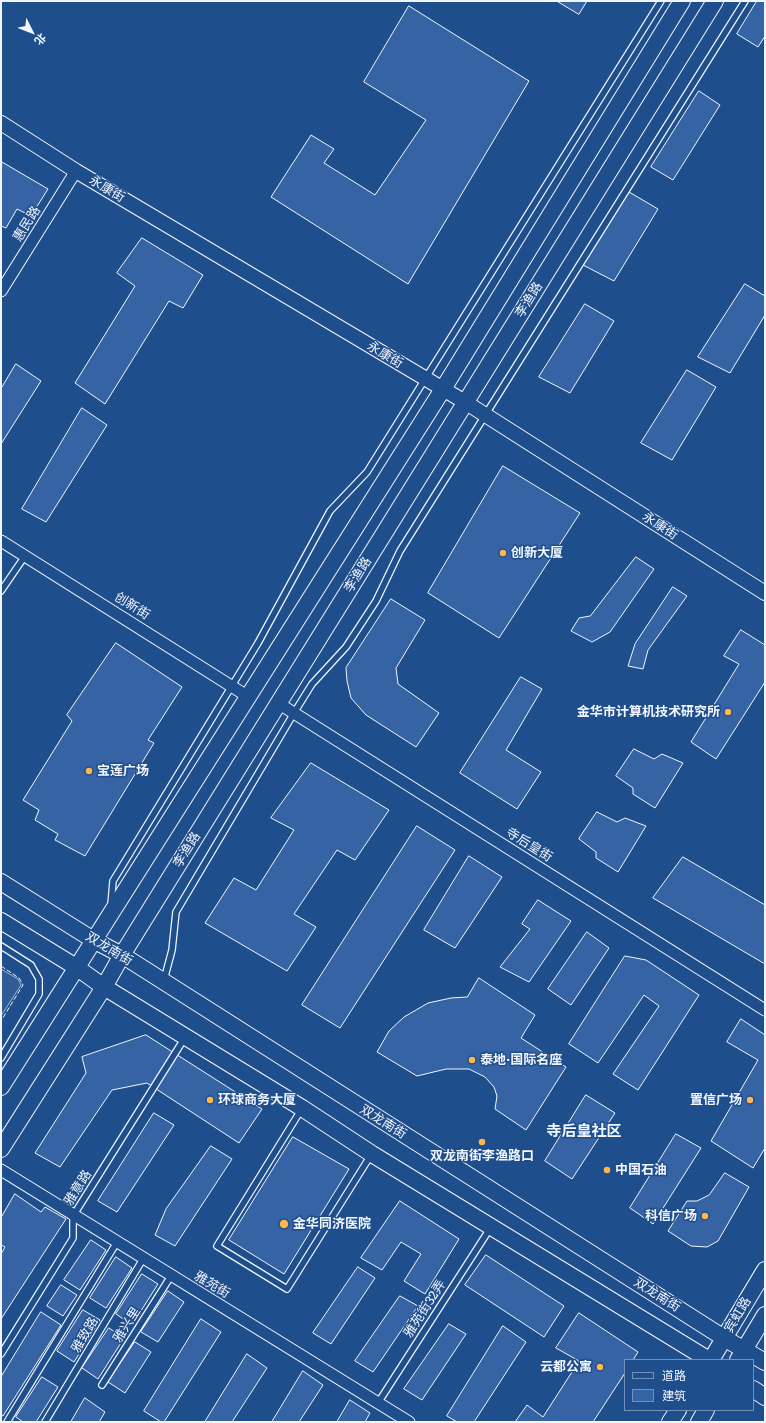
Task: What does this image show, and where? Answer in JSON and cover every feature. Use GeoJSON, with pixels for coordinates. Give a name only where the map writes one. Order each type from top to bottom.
{"type":"FeatureCollection","features":[{"type":"Feature","properties":{"kind":"main road","name":"李渔路"},"geometry":{"type":"LineString","coordinates":[[1,1087],[76,967],[95,941],[247,696],[442,389],[682,1]]}},
{"type":"Feature","properties":{"kind":"main road","name":"李渔路"},"geometry":{"type":"LineString","coordinates":[[1,1149],[104,987],[122,955],[278,703],[715,1]]}},
{"type":"Feature","properties":{"kind":"main road","name":"双龙南街"},"geometry":{"type":"LineString","coordinates":[[1,882],[95,941],[122,955],[724,1338],[741,1354],[765,1362]]}},
{"type":"Feature","properties":{"kind":"main road"},"geometry":{"type":"LineString","coordinates":[[1,921],[76,967],[104,987],[302,1108],[372,1154],[708,1359]]}},
{"type":"Feature","properties":{"kind":"main road","name":"宾虹路"},"geometry":{"type":"LineString","coordinates":[[711,1359],[765,1270]]}},
{"type":"Feature","properties":{"kind":"main road","name":"宾虹路"},"geometry":{"type":"LineString","coordinates":[[741,1354],[765,1315]]}},
{"type":"Feature","properties":{"kind":"main road"},"geometry":{"type":"LineString","coordinates":[[754,1390],[765,1397]]}},
{"type":"Feature","properties":{"kind":"main road"},"geometry":{"type":"LineString","coordinates":[[670,1422],[677,1411]]}},
{"type":"Feature","properties":{"kind":"main road"},"geometry":{"type":"LineString","coordinates":[[699,1422],[705,1411]]}},
{"type":"Feature","properties":{"kind":"street","name":"永康街"},"geometry":{"type":"LineString","coordinates":[[1,123],[76,171],[466,402],[765,593]]}},
{"type":"Feature","properties":{"kind":"street","name":"惠民路"},"geometry":{"type":"LineString","coordinates":[[1,291],[76,171]]}},
{"type":"Feature","properties":{"kind":"street","name":"创新街"},"geometry":{"type":"LineString","coordinates":[[1,541],[247,696]]}},
{"type":"Feature","properties":{"kind":"street","name":"寺后皇街"},"geometry":{"type":"LineString","coordinates":[[278,703],[765,1010]]}},
{"type":"Feature","properties":{"kind":"street","name":"雅苑街"},"geometry":{"type":"LineString","coordinates":[[1,1170],[409,1422]]}},
{"type":"Feature","properties":{"kind":"lane"},"geometry":{"type":"LineString","coordinates":[[109,918],[113,881],[258,643],[330,512],[368,472],[661,1]]}},
{"type":"Feature","properties":{"kind":"lane"},"geometry":{"type":"LineString","coordinates":[[163,982],[172,950],[176,912],[294,713],[312,684],[346,647],[376,601],[400,552],[745,1]]}},
{"type":"Feature","properties":{"kind":"lane"},"geometry":{"type":"LineString","coordinates":[[1,591],[25,556]]}},
{"type":"Feature","properties":{"kind":"lane"},"geometry":{"type":"LineString","coordinates":[[1,946],[31,965],[39,979],[40,994],[1,1058]]}},
{"type":"Feature","properties":{"kind":"lane","name":"雅意路"},"geometry":{"type":"LineString","coordinates":[[1,1354],[3,1346],[73,1238],[74,1216],[186,1037]]}},
{"type":"Feature","properties":{"kind":"lane"},"geometry":{"type":"LineString","coordinates":[[302,1108],[217,1246],[287,1289],[372,1154]]}},
{"type":"Feature","properties":{"kind":"lane","name":"雅苑街32弄"},"geometry":{"type":"LineString","coordinates":[[378,1402],[491,1227]]}},
{"type":"Feature","properties":{"kind":"lane"},"geometry":{"type":"LineString","coordinates":[[7,1422],[117,1242]]}},
{"type":"Feature","properties":{"kind":"lane","name":"雅致路"},"geometry":{"type":"LineString","coordinates":[[45,1422],[143,1259]]}},
{"type":"Feature","properties":{"kind":"lane","name":"雅兴里"},"geometry":{"type":"LineString","coordinates":[[102,1385],[171,1276]]}},
{"type":"Feature","properties":{"kind":"shaded area"},"geometry":{"type":"Polygon","coordinates":[[[1,969],[18,979],[21,985],[1,1016],[1,969]]]}},
{"type":"Feature","properties":{"kind":"building"},"geometry":{"type":"Polygon","coordinates":[[[557,1],[587,1],[579,14],[557,1]]]}},
{"type":"Feature","properties":{"kind":"building"},"geometry":{"type":"Polygon","coordinates":[[[757,1],[765,1],[765,36],[758,47],[737,34],[757,1]]]}},
{"type":"Feature","properties":{"kind":"building"},"geometry":{"type":"Polygon","coordinates":[[[409,6],[529,81],[408,284],[271,197],[311,135],[334,149],[324,163],[375,195],[426,120],[364,82],[409,6]]]}},
{"type":"Feature","properties":{"kind":"building"},"geometry":{"type":"Polygon","coordinates":[[[699,91],[720,105],[673,180],[651,167],[699,91]]]}},
{"type":"Feature","properties":{"kind":"building"},"geometry":{"type":"Polygon","coordinates":[[[2,162],[48,189],[31,216],[17,209],[6,228],[1,226],[2,162]]]}},
{"type":"Feature","properties":{"kind":"building"},"geometry":{"type":"Polygon","coordinates":[[[629,192],[658,209],[614,281],[583,265],[629,192]]]}},
{"type":"Feature","properties":{"kind":"building"},"geometry":{"type":"Polygon","coordinates":[[[142,238],[203,275],[183,308],[169,301],[105,404],[75,383],[135,286],[117,273],[142,238]]]}},
{"type":"Feature","properties":{"kind":"building"},"geometry":{"type":"Polygon","coordinates":[[[745,284],[765,296],[765,315],[730,373],[698,357],[745,284]]]}},
{"type":"Feature","properties":{"kind":"building"},"geometry":{"type":"Polygon","coordinates":[[[585,304],[614,321],[570,393],[539,377],[585,304]]]}},
{"type":"Feature","properties":{"kind":"building"},"geometry":{"type":"Polygon","coordinates":[[[16,364],[41,381],[1,444],[1,389],[16,364]]]}},
{"type":"Feature","properties":{"kind":"building"},"geometry":{"type":"Polygon","coordinates":[[[687,370],[716,387],[672,460],[641,443],[687,370]]]}},
{"type":"Feature","properties":{"kind":"building"},"geometry":{"type":"Polygon","coordinates":[[[82,408],[107,425],[46,522],[22,509],[82,408]]]}},
{"type":"Feature","properties":{"kind":"building","name":"创新大厦"},"geometry":{"type":"Polygon","coordinates":[[[503,466],[580,513],[499,638],[428,593],[503,466]]]}},
{"type":"Feature","properties":{"kind":"building"},"geometry":{"type":"Polygon","coordinates":[[[636,557],[654,569],[610,632],[592,642],[571,631],[579,618],[590,616],[636,557]]]}},
{"type":"Feature","properties":{"kind":"building"},"geometry":{"type":"Polygon","coordinates":[[[673,587],[687,596],[648,650],[643,669],[628,666],[635,644],[673,587]]]}},
{"type":"Feature","properties":{"kind":"building"},"geometry":{"type":"Polygon","coordinates":[[[391,599],[425,620],[396,668],[398,684],[439,713],[416,747],[366,715],[351,698],[347,681],[346,668],[391,599]]]}},
{"type":"Feature","properties":{"kind":"building","name":"金华市计算机技术研究所"},"geometry":{"type":"Polygon","coordinates":[[[741,630],[765,645],[765,682],[716,759],[691,742],[739,664],[724,656],[741,630]]]}},
{"type":"Feature","properties":{"kind":"building","name":"宝莲广场"},"geometry":{"type":"Polygon","coordinates":[[[116,643],[182,687],[148,740],[154,743],[85,856],[55,840],[58,834],[35,820],[39,810],[23,800],[72,721],[67,715],[116,643]]]}},
{"type":"Feature","properties":{"kind":"building"},"geometry":{"type":"Polygon","coordinates":[[[521,677],[542,689],[506,750],[541,772],[517,809],[460,773],[521,677]]]}},
{"type":"Feature","properties":{"kind":"building"},"geometry":{"type":"Polygon","coordinates":[[[634,749],[654,759],[662,754],[683,763],[655,808],[633,794],[633,788],[616,776],[634,749]]]}},
{"type":"Feature","properties":{"kind":"building"},"geometry":{"type":"Polygon","coordinates":[[[311,763],[389,810],[355,860],[337,850],[294,914],[316,927],[287,971],[205,923],[234,878],[256,890],[294,830],[271,818],[311,763]]]}},
{"type":"Feature","properties":{"kind":"building"},"geometry":{"type":"Polygon","coordinates":[[[597,812],[617,822],[625,818],[646,826],[618,872],[596,858],[596,852],[579,839],[597,812]]]}},
{"type":"Feature","properties":{"kind":"building"},"geometry":{"type":"Polygon","coordinates":[[[417,826],[455,850],[340,1028],[302,1005],[417,826]]]}},
{"type":"Feature","properties":{"kind":"building"},"geometry":{"type":"Polygon","coordinates":[[[469,856],[502,877],[455,948],[424,930],[469,856]]]}},
{"type":"Feature","properties":{"kind":"building"},"geometry":{"type":"Polygon","coordinates":[[[683,857],[765,905],[765,964],[653,898],[683,857]]]}},
{"type":"Feature","properties":{"kind":"building"},"geometry":{"type":"Polygon","coordinates":[[[538,900],[571,921],[529,982],[500,967],[530,929],[522,924],[538,900]]]}},
{"type":"Feature","properties":{"kind":"building"},"geometry":{"type":"Polygon","coordinates":[[[587,932],[609,948],[571,1005],[548,989],[587,932]]]}},
{"type":"Feature","properties":{"kind":"building"},"geometry":{"type":"Polygon","coordinates":[[[625,956],[646,960],[699,995],[638,1090],[613,1074],[659,1006],[644,995],[598,1063],[569,1044],[625,956]]]}},
{"type":"Feature","properties":{"kind":"building","name":"泰地·国际名座"},"geometry":{"type":"Polygon","coordinates":[[[479,978],[535,1015],[521,1038],[566,1067],[526,1130],[495,1109],[497,1096],[494,1087],[485,1077],[469,1069],[446,1069],[417,1076],[377,1052],[389,1031],[404,1017],[428,1003],[451,998],[467,997],[479,978]]]}},
{"type":"Feature","properties":{"kind":"building","name":"置信广场"},"geometry":{"type":"Polygon","coordinates":[[[741,1019],[765,1035],[765,1148],[753,1168],[711,1141],[758,1060],[727,1042],[741,1019]]]}},
{"type":"Feature","properties":{"kind":"building","name":"环球商务大厦"},"geometry":{"type":"Polygon","coordinates":[[[146,1035],[262,1109],[239,1143],[147,1083],[112,1090],[60,1167],[35,1153],[86,1073],[82,1057],[146,1035]]]}},
{"type":"Feature","properties":{"kind":"building"},"geometry":{"type":"Polygon","coordinates":[[[586,1095],[615,1113],[572,1179],[545,1161],[586,1095]]]}},
{"type":"Feature","properties":{"kind":"building"},"geometry":{"type":"Polygon","coordinates":[[[154,1113],[174,1125],[117,1212],[98,1201],[154,1113]]]}},
{"type":"Feature","properties":{"kind":"building"},"geometry":{"type":"Polygon","coordinates":[[[676,1134],[701,1148],[653,1224],[630,1208],[676,1134]]]}},
{"type":"Feature","properties":{"kind":"building"},"geometry":{"type":"Polygon","coordinates":[[[293,1137],[349,1169],[284,1274],[229,1240],[293,1137]]]}},
{"type":"Feature","properties":{"kind":"building"},"geometry":{"type":"Polygon","coordinates":[[[211,1146],[232,1159],[175,1246],[155,1235],[166,1209],[211,1146]]]}},
{"type":"Feature","properties":{"kind":"building","name":"科信广场"},"geometry":{"type":"Polygon","coordinates":[[[725,1173],[749,1187],[718,1241],[707,1247],[691,1246],[668,1231],[687,1201],[697,1201],[709,1195],[725,1173]]]}},
{"type":"Feature","properties":{"kind":"building"},"geometry":{"type":"Polygon","coordinates":[[[15,1194],[41,1212],[45,1207],[66,1219],[1,1319],[1,1254],[5,1247],[1,1245],[1,1218],[15,1194]]]}},
{"type":"Feature","properties":{"kind":"building"},"geometry":{"type":"Polygon","coordinates":[[[400,1201],[459,1239],[425,1294],[404,1281],[421,1254],[401,1242],[382,1270],[361,1258],[400,1201]]]}},
{"type":"Feature","properties":{"kind":"building"},"geometry":{"type":"Polygon","coordinates":[[[91,1240],[106,1250],[80,1290],[64,1280],[91,1240]]]}},
{"type":"Feature","properties":{"kind":"building"},"geometry":{"type":"Polygon","coordinates":[[[486,1255],[564,1306],[544,1337],[465,1285],[486,1255]]]}},
{"type":"Feature","properties":{"kind":"building"},"geometry":{"type":"Polygon","coordinates":[[[116,1257],[132,1268],[106,1308],[90,1298],[116,1257]]]}},
{"type":"Feature","properties":{"kind":"building"},"geometry":{"type":"Polygon","coordinates":[[[358,1267],[375,1278],[331,1344],[313,1333],[358,1267]]]}},
{"type":"Feature","properties":{"kind":"building"},"geometry":{"type":"Polygon","coordinates":[[[142,1274],[158,1284],[132,1325],[116,1314],[142,1274]]]}},
{"type":"Feature","properties":{"kind":"building"},"geometry":{"type":"Polygon","coordinates":[[[61,1285],[77,1295],[63,1316],[47,1306],[61,1285]]]}},
{"type":"Feature","properties":{"kind":"building"},"geometry":{"type":"Polygon","coordinates":[[[168,1291],[184,1302],[158,1342],[141,1332],[168,1291]]]}},
{"type":"Feature","properties":{"kind":"building"},"geometry":{"type":"Polygon","coordinates":[[[400,1296],[418,1306],[373,1372],[355,1361],[400,1296]]]}},
{"type":"Feature","properties":{"kind":"building"},"geometry":{"type":"Polygon","coordinates":[[[83,1310],[100,1320],[74,1362],[57,1351],[83,1310]]]}},
{"type":"Feature","properties":{"kind":"building"},"geometry":{"type":"Polygon","coordinates":[[[41,1312],[61,1325],[3,1416],[1,1415],[1,1377],[41,1312]]]}},
{"type":"Feature","properties":{"kind":"building","name":"云都公寓"},"geometry":{"type":"Polygon","coordinates":[[[579,1313],[638,1352],[634,1359],[624,1359],[624,1375],[593,1422],[515,1422],[527,1405],[543,1417],[579,1361],[556,1348],[579,1313]]]}},
{"type":"Feature","properties":{"kind":"building"},"geometry":{"type":"Polygon","coordinates":[[[201,1319],[221,1332],[164,1422],[161,1422],[144,1411],[201,1319]]]}},
{"type":"Feature","properties":{"kind":"building"},"geometry":{"type":"Polygon","coordinates":[[[449,1324],[466,1334],[422,1400],[404,1389],[449,1324]]]}},
{"type":"Feature","properties":{"kind":"building"},"geometry":{"type":"Polygon","coordinates":[[[503,1326],[526,1342],[474,1422],[457,1422],[447,1416],[503,1326]]]}},
{"type":"Feature","properties":{"kind":"building"},"geometry":{"type":"Polygon","coordinates":[[[109,1328],[124,1338],[98,1379],[82,1368],[109,1328]]]}},
{"type":"Feature","properties":{"kind":"building"},"geometry":{"type":"Polygon","coordinates":[[[135,1342],[151,1352],[125,1393],[108,1382],[135,1342]]]}},
{"type":"Feature","properties":{"kind":"building"},"geometry":{"type":"Polygon","coordinates":[[[247,1354],[267,1368],[232,1422],[205,1422],[247,1354]]]}},
{"type":"Feature","properties":{"kind":"building"},"geometry":{"type":"Polygon","coordinates":[[[303,1371],[323,1385],[299,1422],[272,1422],[303,1371]]]}},
{"type":"Feature","properties":{"kind":"building"},"geometry":{"type":"Polygon","coordinates":[[[42,1377],[58,1387],[36,1422],[23,1422],[16,1417],[42,1377]]]}},
{"type":"Feature","properties":{"kind":"building"},"geometry":{"type":"Polygon","coordinates":[[[85,1398],[105,1412],[99,1422],[71,1422],[85,1398]]]}},
{"type":"Feature","properties":{"kind":"building"},"geometry":{"type":"Polygon","coordinates":[[[350,1400],[370,1413],[365,1422],[337,1422],[350,1400]]]}},
{"type":"Feature","properties":{"kind":"fence"},"geometry":{"type":"LineString","coordinates":[[1,966],[19,978],[23,985],[1,1021]]}},
{"type":"Feature","properties":{"kind":"place","name":"创新大厦"},"geometry":{"type":"Point","coordinates":[503,553]}},
{"type":"Feature","properties":{"kind":"place","name":"金华市计算机技术研究所"},"geometry":{"type":"Point","coordinates":[728,712]}},
{"type":"Feature","properties":{"kind":"place","name":"宝莲广场"},"geometry":{"type":"Point","coordinates":[89,771]}},
{"type":"Feature","properties":{"kind":"place","name":"泰地·国际名座"},"geometry":{"type":"Point","coordinates":[472,1060]}},
{"type":"Feature","properties":{"kind":"place","name":"环球商务大厦"},"geometry":{"type":"Point","coordinates":[210,1100]}},
{"type":"Feature","properties":{"kind":"place","name":"置信广场"},"geometry":{"type":"Point","coordinates":[750,1100]}},
{"type":"Feature","properties":{"kind":"place","name":"双龙南街李渔路口"},"geometry":{"type":"Point","coordinates":[482,1142]}},
{"type":"Feature","properties":{"kind":"place","name":"中国石油"},"geometry":{"type":"Point","coordinates":[607,1170]}},
{"type":"Feature","properties":{"kind":"place","name":"科信广场"},"geometry":{"type":"Point","coordinates":[705,1216]}},
{"type":"Feature","properties":{"kind":"place","name":"金华同济医院"},"geometry":{"type":"Point","coordinates":[284,1224]}},
{"type":"Feature","properties":{"kind":"place","name":"云都公寓"},"geometry":{"type":"Point","coordinates":[600,1367]}},
{"type":"Feature","properties":{"kind":"district","name":"寺后皇社区"},"geometry":{"type":"Point","coordinates":[584,1132]}}]}
